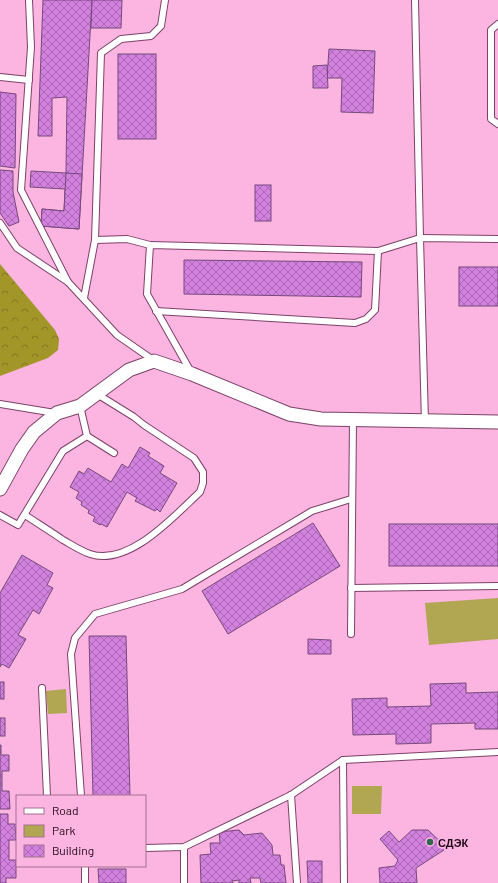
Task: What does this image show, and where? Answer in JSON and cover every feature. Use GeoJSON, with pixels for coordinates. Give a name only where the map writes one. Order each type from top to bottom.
{"type":"FeatureCollection","features":[{"type":"Feature","properties":{"kind":"street"},"geometry":{"type":"LineString","coordinates":[[0,489],[22,449],[34,432],[57,413],[80,406],[129,370],[154,361],[192,374],[289,414],[321,419],[425,422],[498,422]]}},
{"type":"Feature","properties":{"kind":"lane"},"geometry":{"type":"LineString","coordinates":[[29,0],[31,47],[21,190],[68,282]]}},
{"type":"Feature","properties":{"kind":"lane"},"geometry":{"type":"LineString","coordinates":[[84,298],[94,240],[101,53],[121,39],[151,36],[161,26],[165,0]]}},
{"type":"Feature","properties":{"kind":"lane"},"geometry":{"type":"LineString","coordinates":[[415,0],[425,422]]}},
{"type":"Feature","properties":{"kind":"lane"},"geometry":{"type":"LineString","coordinates":[[498,24],[491,30],[491,119],[498,124]]}},
{"type":"Feature","properties":{"kind":"lane"},"geometry":{"type":"LineString","coordinates":[[0,77],[29,80]]}},
{"type":"Feature","properties":{"kind":"lane"},"geometry":{"type":"LineString","coordinates":[[0,223],[17,248],[68,282],[117,335],[154,361]]}},
{"type":"Feature","properties":{"kind":"lane"},"geometry":{"type":"LineString","coordinates":[[94,240],[127,239],[150,245],[378,252],[420,238],[498,239]]}},
{"type":"Feature","properties":{"kind":"lane"},"geometry":{"type":"LineString","coordinates":[[150,245],[147,294],[192,374]]}},
{"type":"Feature","properties":{"kind":"lane"},"geometry":{"type":"LineString","coordinates":[[156,311],[355,323],[366,319],[376,310],[378,252]]}},
{"type":"Feature","properties":{"kind":"lane"},"geometry":{"type":"LineString","coordinates":[[24,515],[78,549],[91,555],[103,557],[134,549],[151,536],[200,492],[203,483],[203,472],[194,458],[144,425],[134,416],[96,394]]}},
{"type":"Feature","properties":{"kind":"lane"},"geometry":{"type":"LineString","coordinates":[[0,404],[57,413]]}},
{"type":"Feature","properties":{"kind":"lane"},"geometry":{"type":"LineString","coordinates":[[80,406],[87,436],[114,453]]}},
{"type":"Feature","properties":{"kind":"lane"},"geometry":{"type":"LineString","coordinates":[[351,634],[353,420]]}},
{"type":"Feature","properties":{"kind":"lane"},"geometry":{"type":"LineString","coordinates":[[0,515],[18,525],[63,451],[87,436]]}},
{"type":"Feature","properties":{"kind":"lane"},"geometry":{"type":"LineString","coordinates":[[81,795],[71,654],[75,638],[94,614],[182,589],[312,511],[352,499]]}},
{"type":"Feature","properties":{"kind":"lane"},"geometry":{"type":"LineString","coordinates":[[351,588],[498,586]]}},
{"type":"Feature","properties":{"kind":"lane"},"geometry":{"type":"LineString","coordinates":[[42,688],[47,795]]}},
{"type":"Feature","properties":{"kind":"lane"},"geometry":{"type":"LineString","coordinates":[[146,848],[184,847],[291,795],[343,760],[498,752]]}},
{"type":"Feature","properties":{"kind":"lane"},"geometry":{"type":"LineString","coordinates":[[343,760],[344,883]]}},
{"type":"Feature","properties":{"kind":"lane"},"geometry":{"type":"LineString","coordinates":[[291,795],[296,883]]}},
{"type":"Feature","properties":{"kind":"lane"},"geometry":{"type":"LineString","coordinates":[[184,847],[184,883]]}},
{"type":"Feature","properties":{"kind":"lane"},"geometry":{"type":"LineString","coordinates":[[85,867],[85,883]]}},
{"type":"Feature","properties":{"kind":"green space"},"geometry":{"type":"Polygon","coordinates":[[[0,264],[55,330],[59,339],[58,350],[48,358],[0,376],[0,264]]]}},
{"type":"Feature","properties":{"kind":"green space"},"geometry":{"type":"Polygon","coordinates":[[[498,598],[498,639],[429,645],[425,603],[498,598]]]}},
{"type":"Feature","properties":{"kind":"green space"},"geometry":{"type":"Polygon","coordinates":[[[66,689],[67,713],[48,714],[46,691],[66,689]]]}},
{"type":"Feature","properties":{"kind":"green space"},"geometry":{"type":"Polygon","coordinates":[[[352,786],[382,786],[381,814],[352,814],[352,786]]]}},
{"type":"Feature","properties":{"kind":"building"},"geometry":{"type":"Polygon","coordinates":[[[43,0],[92,0],[79,229],[41,226],[42,209],[64,211],[65,189],[30,187],[31,171],[66,173],[67,97],[52,98],[52,136],[38,136],[43,0]]]}},
{"type":"Feature","properties":{"kind":"building"},"geometry":{"type":"Polygon","coordinates":[[[92,0],[122,0],[121,28],[91,28],[92,0]]]}},
{"type":"Feature","properties":{"kind":"building"},"geometry":{"type":"Polygon","coordinates":[[[329,49],[375,51],[373,113],[341,112],[342,78],[327,78],[329,49]]]}},
{"type":"Feature","properties":{"kind":"building"},"geometry":{"type":"Polygon","coordinates":[[[118,54],[156,54],[156,139],[118,139],[118,54]]]}},
{"type":"Feature","properties":{"kind":"building"},"geometry":{"type":"Polygon","coordinates":[[[327,65],[328,88],[313,88],[313,66],[327,65]]]}},
{"type":"Feature","properties":{"kind":"building"},"geometry":{"type":"Polygon","coordinates":[[[0,92],[16,94],[15,168],[0,166],[0,92]]]}},
{"type":"Feature","properties":{"kind":"building"},"geometry":{"type":"Polygon","coordinates":[[[0,170],[13,171],[13,192],[19,222],[9,226],[0,213],[0,170]]]}},
{"type":"Feature","properties":{"kind":"building"},"geometry":{"type":"Polygon","coordinates":[[[66,173],[82,174],[79,229],[41,226],[42,209],[64,211],[66,173]]]}},
{"type":"Feature","properties":{"kind":"building"},"geometry":{"type":"Polygon","coordinates":[[[255,185],[271,185],[271,221],[255,221],[255,185]]]}},
{"type":"Feature","properties":{"kind":"building"},"geometry":{"type":"Polygon","coordinates":[[[184,260],[362,262],[361,297],[184,294],[184,260]]]}},
{"type":"Feature","properties":{"kind":"building"},"geometry":{"type":"Polygon","coordinates":[[[459,267],[498,267],[498,306],[459,306],[459,267]]]}},
{"type":"Feature","properties":{"kind":"building"},"geometry":{"type":"Polygon","coordinates":[[[140,447],[150,453],[148,456],[164,466],[160,473],[177,483],[160,512],[157,509],[155,511],[135,501],[137,498],[127,492],[107,527],[93,521],[95,517],[88,513],[89,510],[81,505],[82,502],[76,498],[79,492],[70,487],[79,471],[84,474],[88,468],[111,482],[122,464],[128,468],[140,447]]]}},
{"type":"Feature","properties":{"kind":"building"},"geometry":{"type":"Polygon","coordinates":[[[313,523],[340,566],[228,634],[202,591],[313,523]]]}},
{"type":"Feature","properties":{"kind":"building"},"geometry":{"type":"Polygon","coordinates":[[[389,524],[498,524],[498,566],[389,566],[389,524]]]}},
{"type":"Feature","properties":{"kind":"building"},"geometry":{"type":"Polygon","coordinates":[[[22,555],[53,573],[47,585],[53,588],[39,614],[33,610],[18,635],[26,639],[9,668],[2,664],[0,667],[0,593],[22,555]]]}},
{"type":"Feature","properties":{"kind":"building"},"geometry":{"type":"Polygon","coordinates":[[[89,636],[126,636],[130,795],[93,795],[89,636]]]}},
{"type":"Feature","properties":{"kind":"building"},"geometry":{"type":"Polygon","coordinates":[[[308,639],[331,640],[331,654],[308,654],[308,639]]]}},
{"type":"Feature","properties":{"kind":"building"},"geometry":{"type":"Polygon","coordinates":[[[0,682],[4,682],[4,699],[0,699],[0,682]]]}},
{"type":"Feature","properties":{"kind":"building"},"geometry":{"type":"Polygon","coordinates":[[[466,683],[466,693],[498,692],[498,729],[475,729],[475,723],[431,724],[431,743],[396,744],[396,734],[353,735],[352,699],[387,698],[387,707],[431,706],[430,684],[466,683]]]}},
{"type":"Feature","properties":{"kind":"building"},"geometry":{"type":"Polygon","coordinates":[[[0,718],[5,718],[5,736],[0,736],[0,718]]]}},
{"type":"Feature","properties":{"kind":"building"},"geometry":{"type":"Polygon","coordinates":[[[0,745],[1,755],[9,755],[9,771],[2,771],[2,791],[9,791],[10,809],[0,809],[0,745]]]}},
{"type":"Feature","properties":{"kind":"building"},"geometry":{"type":"Polygon","coordinates":[[[0,814],[8,814],[8,824],[15,824],[16,840],[9,840],[9,860],[16,860],[16,878],[6,878],[6,883],[0,883],[0,814]]]}},
{"type":"Feature","properties":{"kind":"building"},"geometry":{"type":"Polygon","coordinates":[[[239,830],[244,835],[262,833],[272,845],[273,855],[280,855],[281,865],[284,865],[286,883],[261,883],[260,878],[250,878],[251,883],[239,883],[239,880],[232,881],[233,883],[201,883],[200,855],[211,854],[210,843],[220,843],[219,832],[239,830]]]}},
{"type":"Feature","properties":{"kind":"building"},"geometry":{"type":"Polygon","coordinates":[[[412,830],[428,830],[447,848],[416,868],[417,883],[380,883],[379,868],[395,866],[398,860],[380,839],[389,831],[399,842],[412,830]]]}},
{"type":"Feature","properties":{"kind":"building"},"geometry":{"type":"Polygon","coordinates":[[[307,861],[322,861],[322,883],[308,883],[307,861]]]}},
{"type":"Feature","properties":{"kind":"building"},"geometry":{"type":"Polygon","coordinates":[[[98,869],[126,869],[126,883],[99,883],[98,869]]]}},
{"type":"Feature","properties":{"kind":"place","name":"СДЭК"},"geometry":{"type":"Point","coordinates":[430,842]}}]}
